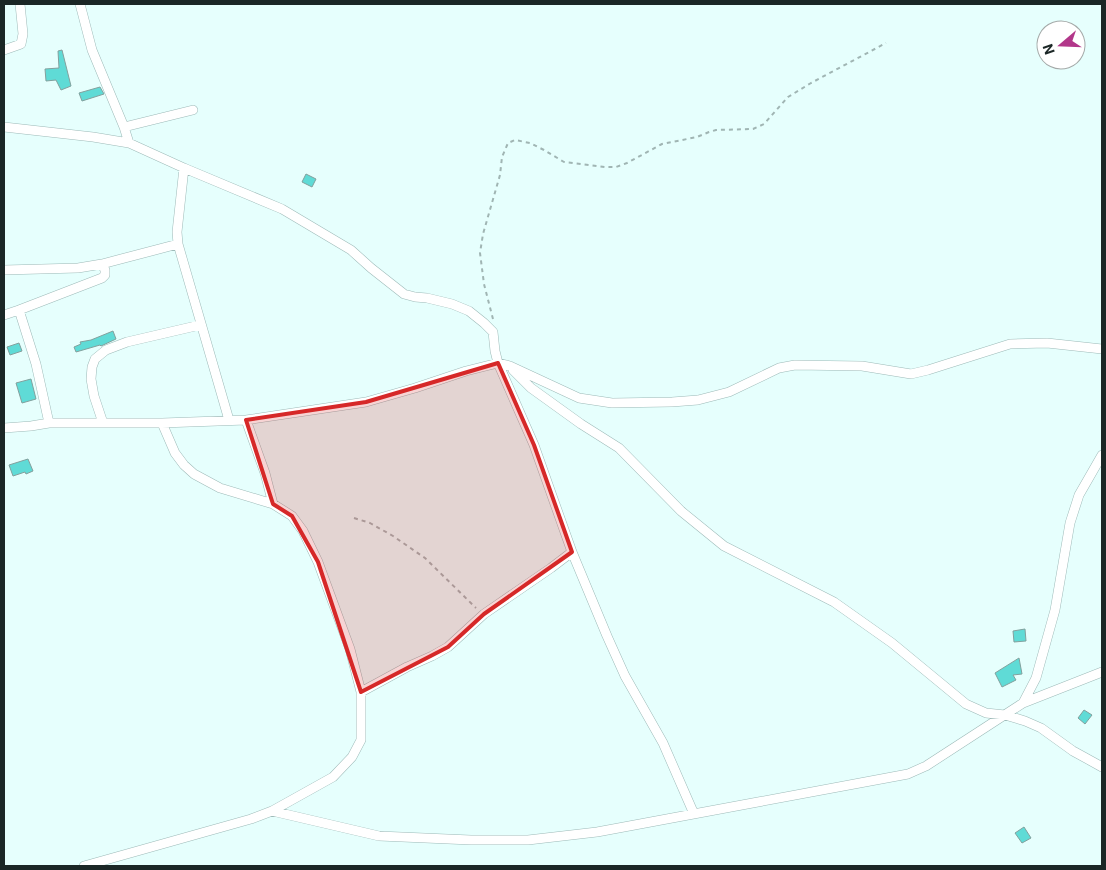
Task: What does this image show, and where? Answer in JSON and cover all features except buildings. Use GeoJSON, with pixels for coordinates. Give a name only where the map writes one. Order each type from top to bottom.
{"type":"FeatureCollection","features":[{"type":"Feature","properties":{"kind":"street"},"geometry":{"type":"LineString","coordinates":[[4,50],[21,44],[23,34],[20,4]]}},
{"type":"Feature","properties":{"kind":"street"},"geometry":{"type":"LineString","coordinates":[[80,4],[92,50],[129,142]]}},
{"type":"Feature","properties":{"kind":"street"},"geometry":{"type":"LineString","coordinates":[[124,127],[193,110]]}},
{"type":"Feature","properties":{"kind":"street"},"geometry":{"type":"LineString","coordinates":[[4,127],[129,142],[184,168],[282,209],[351,250],[404,294],[415,298],[427,298],[452,304],[470,312],[484,323],[492,332],[498,363],[534,445],[572,552],[607,636],[625,676],[663,743],[694,814]]}},
{"type":"Feature","properties":{"kind":"street"},"geometry":{"type":"LineString","coordinates":[[184,168],[177,232],[178,244],[229,420]]}},
{"type":"Feature","properties":{"kind":"street"},"geometry":{"type":"LineString","coordinates":[[4,270],[78,268],[102,264],[178,244]]}},
{"type":"Feature","properties":{"kind":"street"},"geometry":{"type":"LineString","coordinates":[[4,315],[102,278],[105,275],[105,270],[102,264]]}},
{"type":"Feature","properties":{"kind":"street"},"geometry":{"type":"LineString","coordinates":[[19,310],[36,364],[50,423]]}},
{"type":"Feature","properties":{"kind":"street"},"geometry":{"type":"LineString","coordinates":[[103,423],[94,396],[91,379],[95,359],[106,350],[126,342],[200,325]]}},
{"type":"Feature","properties":{"kind":"street"},"geometry":{"type":"LineString","coordinates":[[4,428],[50,423],[162,423],[246,420],[366,402],[498,363],[510,366],[579,398],[612,403],[672,402],[698,400],[729,392],[779,368],[795,365],[862,366],[912,374],[1010,344],[1047,343],[1102,349]]}},
{"type":"Feature","properties":{"kind":"street"},"geometry":{"type":"LineString","coordinates":[[510,366],[531,388],[581,424],[619,448],[681,511],[724,546],[834,602],[892,643],[966,704],[986,712],[1006,715],[1025,721],[1040,728],[1102,768]]}},
{"type":"Feature","properties":{"kind":"street"},"geometry":{"type":"LineString","coordinates":[[246,420],[265,473],[273,504]]}},
{"type":"Feature","properties":{"kind":"street"},"geometry":{"type":"LineString","coordinates":[[84,866],[251,819],[272,811],[334,777],[352,757],[360,740],[361,692],[350,649],[318,562],[303,531],[292,516],[273,504],[220,488],[194,474],[175,453],[162,423]]}},
{"type":"Feature","properties":{"kind":"street"},"geometry":{"type":"LineString","coordinates":[[1023,703],[1036,678],[1056,610],[1070,523],[1079,495],[1102,455]]}},
{"type":"Feature","properties":{"kind":"street"},"geometry":{"type":"LineString","coordinates":[[361,692],[448,646],[484,614],[572,552]]}},
{"type":"Feature","properties":{"kind":"street"},"geometry":{"type":"LineString","coordinates":[[272,811],[379,836],[471,840],[528,840],[597,832],[908,774],[926,766],[1023,703],[1102,672]]}},
{"type":"Feature","properties":{"kind":"path"},"geometry":{"type":"LineString","coordinates":[[492,332],[493,319],[484,284],[480,253],[483,234],[500,175],[502,157],[508,143],[515,140],[530,144],[564,162],[616,167],[662,144],[697,137],[716,130],[753,129],[764,124],[788,97],[886,43]]}},
{"type":"Feature","properties":{"kind":"path"},"geometry":{"type":"LineString","coordinates":[[354,518],[370,523],[425,558],[484,614]]}},
{"type":"Feature","properties":{"kind":"highlighted area"},"geometry":{"type":"Polygon","coordinates":[[[498,363],[534,445],[572,552],[484,614],[448,647],[361,692],[318,562],[292,516],[273,504],[246,420],[366,402],[498,363]]]}}]}
